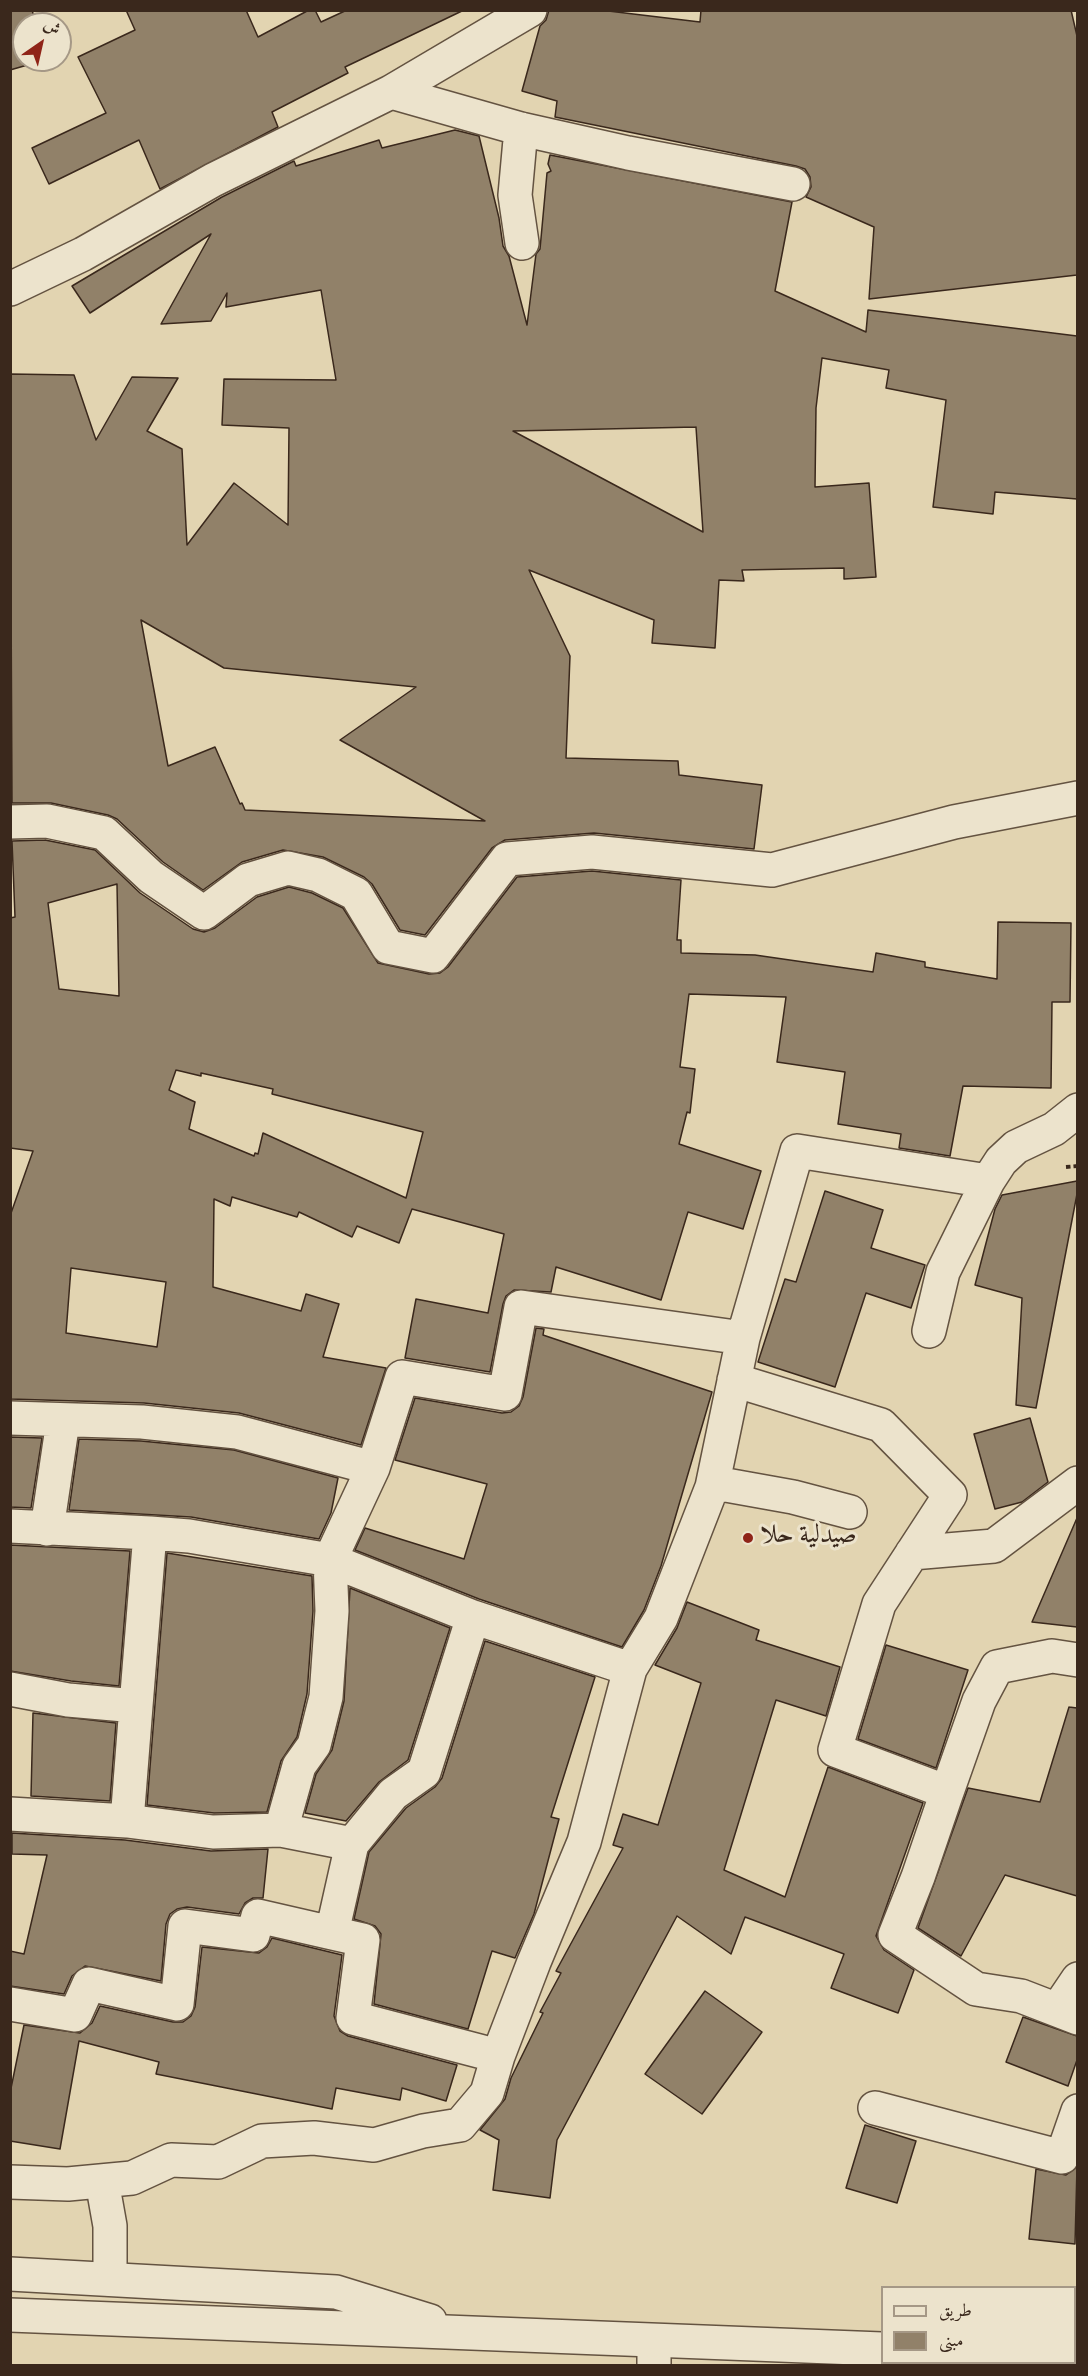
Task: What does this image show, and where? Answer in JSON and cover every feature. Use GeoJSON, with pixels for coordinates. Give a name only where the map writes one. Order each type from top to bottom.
{"type":"FeatureCollection","features":[{"type":"Feature","properties":{"kind":"street"},"geometry":{"type":"LineString","coordinates":[[10,289],[83,254],[213,180],[391,92],[530,10]]}},
{"type":"Feature","properties":{"kind":"street"},"geometry":{"type":"LineString","coordinates":[[391,92],[521,129],[628,153],[793,184]]}},
{"type":"Feature","properties":{"kind":"street"},"geometry":{"type":"LineString","coordinates":[[521,129],[515,195],[522,243]]}},
{"type":"Feature","properties":{"kind":"street"},"geometry":{"type":"LineString","coordinates":[[10,822],[47,821],[104,832],[151,877],[204,912],[248,880],[288,868],[318,875],[356,894],[388,947],[433,956],[507,859],[592,852],[772,870],[954,822],[1077,798]]}},
{"type":"Feature","properties":{"kind":"street"},"geometry":{"type":"LineString","coordinates":[[928,1331],[943,1272],[988,1181],[1001,1161],[1016,1147],[1054,1129],[1077,1110]]}},
{"type":"Feature","properties":{"kind":"street"},"geometry":{"type":"LineString","coordinates":[[10,2182],[68,2184],[132,2178],[171,2160],[218,2162],[262,2141],[314,2138],[374,2145],[423,2131],[460,2125],[488,2093],[498,2056],[584,1842],[630,1669],[661,1617],[712,1487],[743,1338],[797,1151],[988,1181]]}},
{"type":"Feature","properties":{"kind":"street"},"geometry":{"type":"LineString","coordinates":[[281,1830],[299,1766],[314,1745],[326,1697],[332,1611],[330,1560],[373,1468],[402,1377],[505,1394],[521,1307],[743,1338]]}},
{"type":"Feature","properties":{"kind":"street"},"geometry":{"type":"LineString","coordinates":[[734,1380],[881,1425],[951,1496],[879,1604],[835,1750],[947,1791]]}},
{"type":"Feature","properties":{"kind":"street"},"geometry":{"type":"LineString","coordinates":[[10,1418],[142,1422],[237,1432],[373,1468]]}},
{"type":"Feature","properties":{"kind":"street"},"geometry":{"type":"LineString","coordinates":[[47,1529],[63,1421]]}},
{"type":"Feature","properties":{"kind":"street"},"geometry":{"type":"LineString","coordinates":[[912,1553],[994,1546],[1077,1483]]}},
{"type":"Feature","properties":{"kind":"street"},"geometry":{"type":"LineString","coordinates":[[712,1487],[726,1485],[793,1497],[850,1512]]}},
{"type":"Feature","properties":{"kind":"street"},"geometry":{"type":"LineString","coordinates":[[10,1526],[189,1536],[330,1560],[473,1617],[630,1669]]}},
{"type":"Feature","properties":{"kind":"street"},"geometry":{"type":"LineString","coordinates":[[127,1821],[150,1533]]}},
{"type":"Feature","properties":{"kind":"street"},"geometry":{"type":"LineString","coordinates":[[332,1933],[352,1844],[393,1794],[424,1772],[473,1617]]}},
{"type":"Feature","properties":{"kind":"street"},"geometry":{"type":"LineString","coordinates":[[1077,1660],[1052,1656],[997,1667],[979,1701],[918,1877],[895,1935],[976,1989],[1021,1996],[1067,2014],[1077,1979]]}},
{"type":"Feature","properties":{"kind":"street"},"geometry":{"type":"LineString","coordinates":[[10,1689],[68,1700],[136,1706]]}},
{"type":"Feature","properties":{"kind":"street"},"geometry":{"type":"LineString","coordinates":[[10,1814],[127,1821],[213,1832],[281,1830],[352,1844]]}},
{"type":"Feature","properties":{"kind":"street"},"geometry":{"type":"LineString","coordinates":[[10,2004],[75,2015],[89,1984],[177,2004],[185,1926],[253,1935],[258,1916],[363,1940],[353,2018],[498,2056]]}},
{"type":"Feature","properties":{"kind":"street"},"geometry":{"type":"LineString","coordinates":[[875,2108],[1070,2159],[1077,2111]]}},
{"type":"Feature","properties":{"kind":"street"},"geometry":{"type":"LineString","coordinates":[[102,2181],[110,2226],[110,2279]]}},
{"type":"Feature","properties":{"kind":"street"},"geometry":{"type":"LineString","coordinates":[[10,2274],[336,2292],[465,2334]]}},
{"type":"Feature","properties":{"kind":"street"},"geometry":{"type":"LineString","coordinates":[[10,2316],[465,2334],[654,2353],[881,2349]]}},
{"type":"Feature","properties":{"kind":"building"},"geometry":{"type":"Polygon","coordinates":[[[10,10],[32,10],[33,12],[12,12],[12,69],[10,70],[10,10]]]}},
{"type":"Feature","properties":{"kind":"building"},"geometry":{"type":"Polygon","coordinates":[[[126,10],[246,10],[258,37],[309,10],[315,10],[321,22],[347,10],[464,10],[345,67],[348,73],[272,112],[278,127],[160,189],[139,140],[49,184],[32,148],[106,113],[78,57],[135,30],[126,10]]]}},
{"type":"Feature","properties":{"kind":"building"},"geometry":{"type":"Polygon","coordinates":[[[549,10],[600,10],[700,22],[701,10],[1071,10],[1077,36],[1077,275],[869,299],[874,227],[806,197],[811,187],[810,177],[805,169],[555,117],[557,101],[522,91],[540,26],[546,20],[549,10]]]}},
{"type":"Feature","properties":{"kind":"building"},"geometry":{"type":"Polygon","coordinates":[[[455,130],[479,136],[499,218],[503,246],[509,256],[527,325],[536,254],[540,249],[547,173],[551,171],[548,164],[550,155],[792,202],[775,291],[866,332],[868,310],[1077,336],[1077,499],[995,492],[993,514],[933,507],[946,400],[886,388],[889,370],[822,358],[816,408],[815,487],[869,483],[876,577],[844,579],[844,568],[742,570],[744,581],[719,580],[715,648],[652,643],[654,620],[529,570],[570,656],[566,758],[678,761],[679,775],[762,785],[754,849],[594,833],[505,840],[492,848],[425,935],[400,930],[372,884],[364,877],[323,857],[283,850],[242,862],[203,890],[163,862],[117,819],[51,803],[12,803],[10,374],[74,375],[96,440],[132,377],[178,378],[147,431],[182,449],[187,545],[234,483],[288,525],[289,428],[222,425],[224,379],[336,380],[321,290],[226,307],[227,293],[211,321],[161,324],[211,234],[90,313],[72,286],[222,197],[294,161],[296,166],[379,140],[382,148],[455,130]],[[696,427],[513,431],[703,532],[696,427]],[[141,620],[168,766],[215,747],[240,804],[242,803],[245,810],[485,821],[340,740],[416,687],[224,668],[141,620]]]}},
{"type":"Feature","properties":{"kind":"building"},"geometry":{"type":"Polygon","coordinates":[[[45,840],[95,850],[140,893],[193,929],[204,932],[215,928],[257,897],[289,887],[312,893],[343,908],[378,963],[429,974],[440,973],[448,967],[517,877],[592,871],[681,880],[677,940],[681,940],[681,953],[755,955],[873,972],[876,953],[925,962],[925,967],[997,979],[998,922],[1071,923],[1070,1002],[1052,1002],[1051,1088],[963,1086],[950,1156],[899,1148],[901,1134],[838,1124],[845,1072],[777,1062],[786,997],[689,994],[680,1067],[695,1069],[690,1113],[687,1112],[679,1144],[761,1171],[743,1229],[688,1212],[661,1300],[556,1267],[551,1292],[514,1290],[506,1296],[503,1304],[490,1372],[405,1358],[416,1299],[488,1313],[504,1234],[412,1209],[399,1243],[357,1226],[352,1237],[299,1212],[297,1217],[232,1197],[230,1206],[214,1199],[213,1287],[301,1311],[306,1294],[339,1304],[323,1357],[386,1368],[361,1445],[239,1413],[144,1403],[10,1399],[10,1216],[33,1151],[10,1148],[10,918],[15,917],[12,841],[45,840]],[[117,884],[48,903],[59,989],[119,996],[117,884]],[[176,1070],[169,1090],[195,1102],[189,1129],[254,1156],[255,1153],[258,1154],[263,1133],[406,1198],[423,1132],[272,1094],[273,1089],[201,1073],[201,1076],[176,1070]],[[71,1268],[66,1333],[157,1347],[166,1282],[71,1268]]]}},
{"type":"Feature","properties":{"kind":"building"},"geometry":{"type":"Polygon","coordinates":[[[1077,1181],[1077,1194],[1036,1408],[1016,1405],[1022,1298],[975,1285],[995,1209],[1002,1195],[1077,1181]]]}},
{"type":"Feature","properties":{"kind":"building"},"geometry":{"type":"Polygon","coordinates":[[[825,1191],[883,1210],[871,1248],[925,1265],[911,1308],[866,1293],[835,1387],[758,1362],[785,1279],[796,1282],[825,1191]]]}},
{"type":"Feature","properties":{"kind":"building"},"geometry":{"type":"Polygon","coordinates":[[[536,1328],[544,1329],[543,1335],[712,1392],[661,1566],[644,1610],[622,1647],[479,1599],[355,1550],[365,1528],[464,1559],[487,1484],[395,1460],[415,1398],[502,1413],[511,1412],[519,1406],[523,1397],[536,1328]]]}},
{"type":"Feature","properties":{"kind":"building"},"geometry":{"type":"Polygon","coordinates":[[[1030,1418],[1048,1482],[1022,1502],[995,1509],[974,1434],[1030,1418]]]}},
{"type":"Feature","properties":{"kind":"building"},"geometry":{"type":"Polygon","coordinates":[[[10,1437],[42,1438],[31,1508],[10,1507],[10,1437]]]}},
{"type":"Feature","properties":{"kind":"building"},"geometry":{"type":"Polygon","coordinates":[[[79,1439],[141,1441],[234,1450],[338,1478],[331,1513],[319,1539],[191,1517],[69,1510],[79,1439]]]}},
{"type":"Feature","properties":{"kind":"building"},"geometry":{"type":"Polygon","coordinates":[[[1077,1518],[1077,1627],[1032,1622],[1077,1518]]]}},
{"type":"Feature","properties":{"kind":"building"},"geometry":{"type":"Polygon","coordinates":[[[10,1545],[130,1551],[119,1686],[10,1671],[10,1545]]]}},
{"type":"Feature","properties":{"kind":"building"},"geometry":{"type":"Polygon","coordinates":[[[167,1553],[312,1576],[313,1611],[307,1694],[297,1737],[281,1761],[267,1812],[214,1813],[147,1805],[167,1553]]]}},
{"type":"Feature","properties":{"kind":"building"},"geometry":{"type":"Polygon","coordinates":[[[350,1588],[450,1628],[408,1760],[379,1782],[346,1821],[305,1813],[316,1774],[332,1750],[344,1701],[350,1588]]]}},
{"type":"Feature","properties":{"kind":"building"},"geometry":{"type":"Polygon","coordinates":[[[687,1602],[759,1630],[756,1640],[840,1667],[826,1716],[776,1700],[724,1870],[785,1897],[828,1767],[923,1803],[876,1936],[884,1950],[914,1970],[898,2013],[831,1988],[844,1954],[745,1917],[731,1954],[677,1916],[557,2140],[550,2198],[493,2190],[499,2140],[480,2130],[505,2099],[511,2078],[543,2013],[540,2012],[561,1973],[556,1971],[623,1848],[613,1845],[623,1814],[658,1825],[701,1683],[655,1665],[677,1628],[687,1602]]]}},
{"type":"Feature","properties":{"kind":"building"},"geometry":{"type":"Polygon","coordinates":[[[485,1641],[595,1677],[551,1817],[559,1819],[534,1914],[515,1958],[492,1951],[468,2029],[374,2004],[381,1934],[375,1926],[354,1919],[369,1852],[406,1808],[435,1787],[442,1778],[485,1641]]]}},
{"type":"Feature","properties":{"kind":"building"},"geometry":{"type":"Polygon","coordinates":[[[886,1645],[968,1670],[936,1768],[858,1739],[886,1645]]]}},
{"type":"Feature","properties":{"kind":"building"},"geometry":{"type":"Polygon","coordinates":[[[1069,1707],[1077,1708],[1077,1896],[1005,1875],[961,1956],[918,1928],[968,1788],[1040,1802],[1069,1707]]]}},
{"type":"Feature","properties":{"kind":"building"},"geometry":{"type":"Polygon","coordinates":[[[33,1713],[116,1723],[110,1801],[31,1796],[33,1713]]]}},
{"type":"Feature","properties":{"kind":"building"},"geometry":{"type":"Polygon","coordinates":[[[12,1833],[125,1840],[211,1851],[268,1849],[263,1898],[253,1898],[245,1903],[239,1914],[187,1907],[177,1909],[170,1914],[166,1924],[161,1981],[85,1966],[72,1976],[64,1994],[10,1986],[10,1951],[24,1954],[47,1855],[12,1854],[12,1833]]]}},
{"type":"Feature","properties":{"kind":"building"},"geometry":{"type":"Polygon","coordinates":[[[272,1938],[342,1955],[334,2016],[340,2031],[348,2036],[457,2065],[446,2101],[402,2088],[400,2100],[336,2088],[332,2109],[156,2074],[159,2062],[79,2041],[60,2149],[10,2141],[10,2093],[24,2025],[80,2033],[92,2023],[100,2006],[173,2022],[183,2022],[191,2016],[195,2007],[202,1947],[259,1953],[267,1947],[272,1938]]]}},
{"type":"Feature","properties":{"kind":"building"},"geometry":{"type":"Polygon","coordinates":[[[705,1991],[762,2032],[702,2114],[645,2074],[705,1991]]]}},
{"type":"Feature","properties":{"kind":"building"},"geometry":{"type":"Polygon","coordinates":[[[1023,2017],[1077,2036],[1077,2060],[1068,2086],[1006,2062],[1023,2017]]]}},
{"type":"Feature","properties":{"kind":"building"},"geometry":{"type":"Polygon","coordinates":[[[865,2125],[916,2141],[897,2203],[846,2188],[865,2125]]]}},
{"type":"Feature","properties":{"kind":"building"},"geometry":{"type":"Polygon","coordinates":[[[1077,2167],[1075,2244],[1029,2239],[1036,2169],[1066,2175],[1077,2167]]]}},
{"type":"Feature","properties":{"kind":"place","name":"صيدلية حلا"},"geometry":{"type":"Point","coordinates":[748,1538]}}]}
